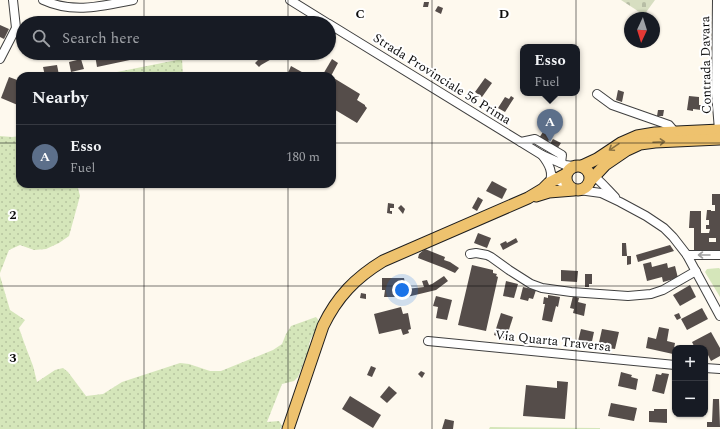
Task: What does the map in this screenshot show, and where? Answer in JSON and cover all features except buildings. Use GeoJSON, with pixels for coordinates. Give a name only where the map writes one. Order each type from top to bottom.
{"type":"FeatureCollection","features":[{"type":"Feature","properties":{"kind":"main road"},"geometry":{"type":"LineString","coordinates":[[288,429],[323,326],[329,314],[345,291],[368,270],[383,261],[528,198],[543,189],[552,179],[582,172],[597,159],[621,143],[637,136],[675,132],[720,133]]}},
{"type":"Feature","properties":{"kind":"main road"},"geometry":{"type":"LineString","coordinates":[[574,189],[567,183],[566,178],[605,165],[627,150],[640,144],[720,133]]}},
{"type":"Feature","properties":{"kind":"main road"},"geometry":{"type":"LineString","coordinates":[[528,198],[549,192],[586,187],[582,172]]}},
{"type":"Feature","properties":{"kind":"street"},"geometry":{"type":"LineString","coordinates":[[0,59],[16,28],[13,0]]}},
{"type":"Feature","properties":{"kind":"street"},"geometry":{"type":"LineString","coordinates":[[43,0],[64,7],[84,8],[133,0]]}},
{"type":"Feature","properties":{"kind":"street","name":"Strada Provinciale 56 Prima"},"geometry":{"type":"LineString","coordinates":[[290,0],[315,16]]}},
{"type":"Feature","properties":{"kind":"street","name":"Contrada Davara"},"geometry":{"type":"LineString","coordinates":[[717,0],[716,93],[720,133]]}},
{"type":"Feature","properties":{"kind":"street","name":"Strada Provinciale 56 Prima"},"geometry":{"type":"LineString","coordinates":[[336,29],[542,155],[582,172]]}},
{"type":"Feature","properties":{"kind":"street"},"geometry":{"type":"LineString","coordinates":[[597,94],[612,105],[669,125],[675,132]]}},
{"type":"Feature","properties":{"kind":"street"},"geometry":{"type":"LineString","coordinates":[[521,142],[535,138],[562,155],[562,163]]}},
{"type":"Feature","properties":{"kind":"street"},"geometry":{"type":"LineString","coordinates":[[542,155],[547,162],[552,179],[574,189],[601,193],[646,216],[664,228],[687,255],[720,316]]}},
{"type":"Feature","properties":{"kind":"street"},"geometry":{"type":"LineString","coordinates":[[604,187],[602,173],[605,165]]}},
{"type":"Feature","properties":{"kind":"street"},"geometry":{"type":"LineString","coordinates":[[582,172],[604,187],[620,202]]}},
{"type":"Feature","properties":{"kind":"street"},"geometry":{"type":"LineString","coordinates":[[470,254],[476,253],[487,255],[531,284],[542,288],[621,296],[651,294],[664,290],[696,271]]}},
{"type":"Feature","properties":{"kind":"street"},"geometry":{"type":"LineString","coordinates":[[687,255],[720,255]]}},
{"type":"Feature","properties":{"kind":"street","name":"Via Quarta Traversa"},"geometry":{"type":"LineString","coordinates":[[428,341],[672,365]]}},
{"type":"Feature","properties":{"kind":"street"},"geometry":{"type":"LineString","coordinates":[[708,368],[720,369]]}},
{"type":"Feature","properties":{"kind":"green space"},"geometry":{"type":"Polygon","coordinates":[[[621,0],[655,0],[646,12],[639,12],[621,0]]]}},
{"type":"Feature","properties":{"kind":"green space"},"geometry":{"type":"Polygon","coordinates":[[[177,60],[182,60],[183,72],[117,72],[177,60]]]}},
{"type":"Feature","properties":{"kind":"green space"},"geometry":{"type":"Polygon","coordinates":[[[0,136],[16,136],[16,188],[78,188],[80,196],[69,236],[46,249],[34,250],[20,245],[9,250],[0,273],[0,136]]]}},
{"type":"Feature","properties":{"kind":"green space"},"geometry":{"type":"Polygon","coordinates":[[[719,268],[720,297],[705,272],[707,269],[719,268]]]}},
{"type":"Feature","properties":{"kind":"green space"},"geometry":{"type":"Polygon","coordinates":[[[0,276],[10,310],[25,320],[19,328],[33,366],[37,382],[55,370],[63,368],[68,372],[86,396],[103,394],[122,382],[180,363],[189,364],[210,371],[221,371],[273,350],[282,344],[291,326],[316,317],[319,323],[317,330],[310,340],[310,347],[298,377],[294,381],[282,384],[267,422],[279,421],[282,426],[280,429],[0,429],[0,276]]]}},
{"type":"Feature","properties":{"kind":"green space"},"geometry":{"type":"Polygon","coordinates":[[[490,427],[600,428],[600,429],[489,429],[490,427]]]}},
{"type":"Feature","properties":{"kind":"place","name":"Esso"},"geometry":{"type":"Point","coordinates":[550,142]}}]}
